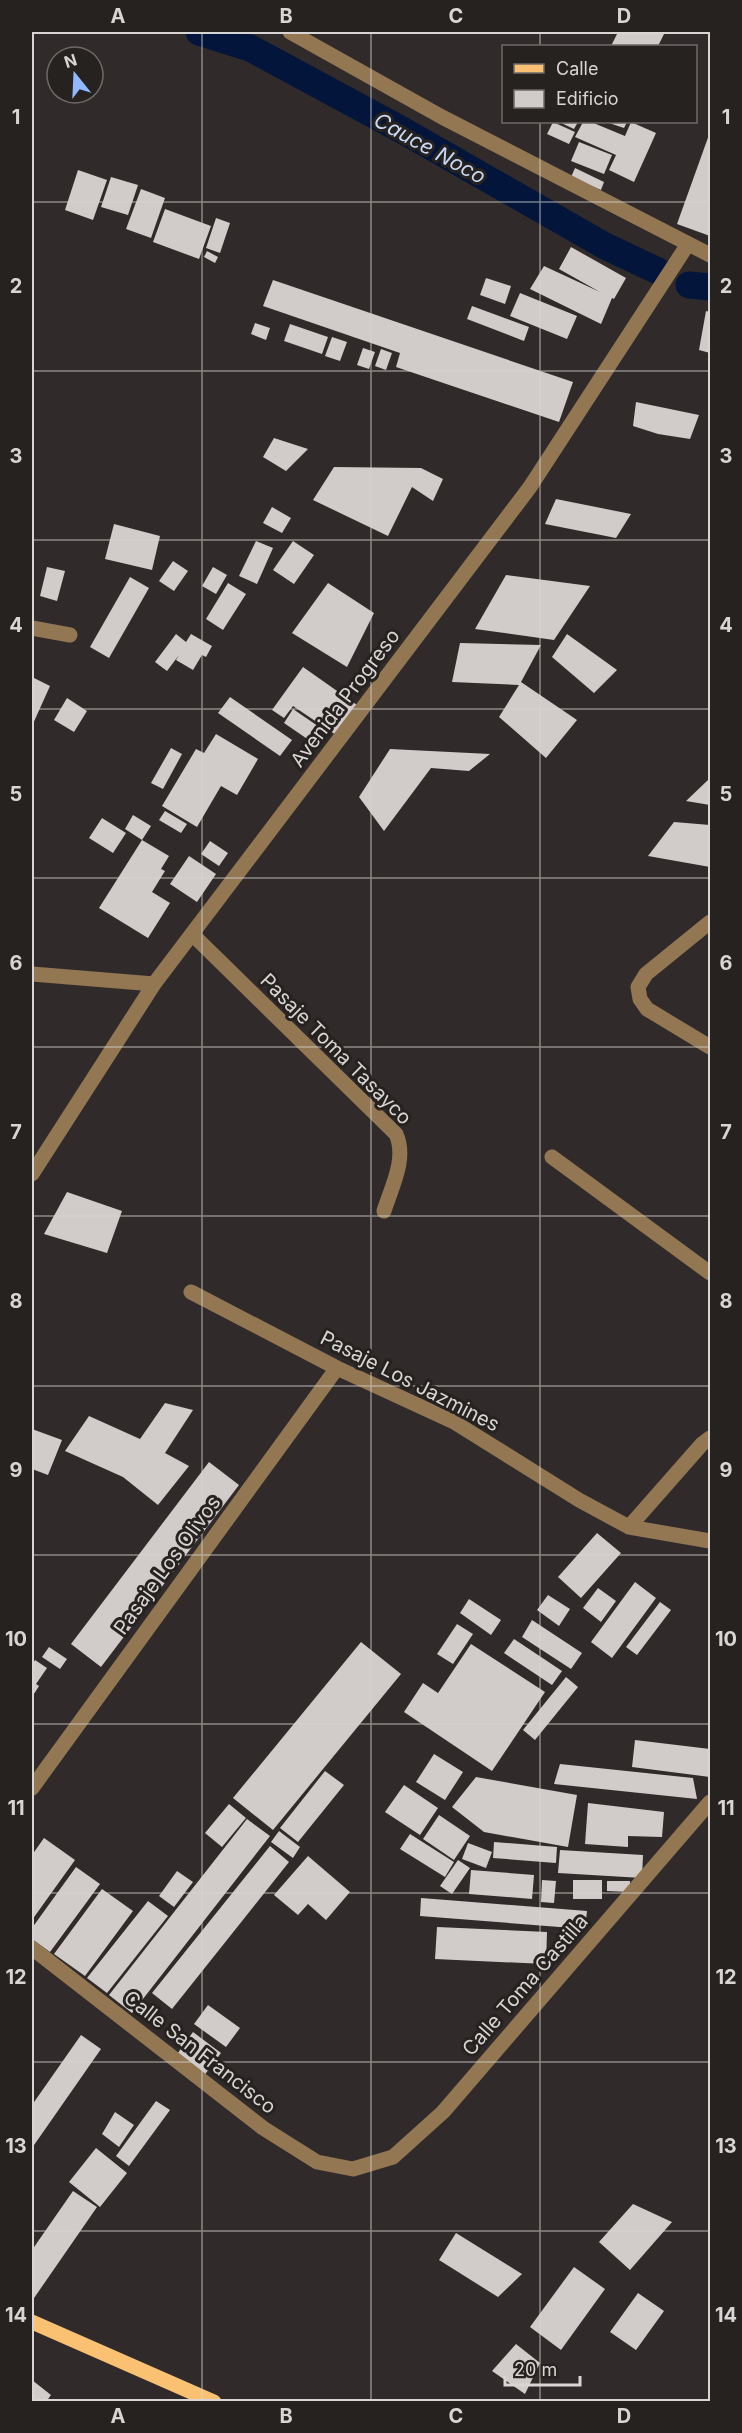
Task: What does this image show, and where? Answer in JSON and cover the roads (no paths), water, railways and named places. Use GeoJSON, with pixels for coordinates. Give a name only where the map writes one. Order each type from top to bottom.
{"type":"FeatureCollection","features":[{"type":"Feature","properties":{"kind":"main road"},"geometry":{"type":"LineString","coordinates":[[32,2322],[214,2402]]}},
{"type":"Feature","properties":{"kind":"street"},"geometry":{"type":"LineString","coordinates":[[291,32],[442,117],[711,255]]}},
{"type":"Feature","properties":{"kind":"street","name":"Avenida Progreso"},"geometry":{"type":"LineString","coordinates":[[32,1174],[154,984],[530,487],[688,244]]}},
{"type":"Feature","properties":{"kind":"street"},"geometry":{"type":"LineString","coordinates":[[32,628],[70,635]]}},
{"type":"Feature","properties":{"kind":"street"},"geometry":{"type":"LineString","coordinates":[[711,922],[646,974],[638,987],[640,999],[647,1010],[711,1047]]}},
{"type":"Feature","properties":{"kind":"street","name":"Pasaje Toma Tasayco"},"geometry":{"type":"LineString","coordinates":[[192,934],[396,1134],[401,1145],[400,1161],[384,1211]]}},
{"type":"Feature","properties":{"kind":"street"},"geometry":{"type":"LineString","coordinates":[[32,974],[154,984]]}},
{"type":"Feature","properties":{"kind":"street"},"geometry":{"type":"LineString","coordinates":[[552,1157],[710,1273]]}},
{"type":"Feature","properties":{"kind":"street","name":"Pasaje Los Jazmines"},"geometry":{"type":"LineString","coordinates":[[191,1292],[337,1368],[454,1422],[579,1500],[629,1527],[708,1536]]}},
{"type":"Feature","properties":{"kind":"street","name":"Pasaje Los Olivos"},"geometry":{"type":"LineString","coordinates":[[32,1788],[337,1368]]}},
{"type":"Feature","properties":{"kind":"street"},"geometry":{"type":"LineString","coordinates":[[629,1527],[702,1444],[711,1438]]}},
{"type":"Feature","properties":{"kind":"street","name":"Calle Toma Castilla"},"geometry":{"type":"LineString","coordinates":[[353,2169],[393,2157],[443,2112],[711,1802]]}},
{"type":"Feature","properties":{"kind":"street","name":"Calle San Francisco"},"geometry":{"type":"LineString","coordinates":[[32,1948],[263,2128],[317,2162],[353,2169]]}},
{"type":"Feature","properties":{"kind":"waterway","name":"Cauce Noco"},"geometry":{"type":"LineString","coordinates":[[199,32],[250,48],[402,130],[605,246],[658,271]]}},
{"type":"Feature","properties":{"kind":"waterway","name":"Cauce Noco"},"geometry":{"type":"LineString","coordinates":[[689,285],[710,287]]}}]}
